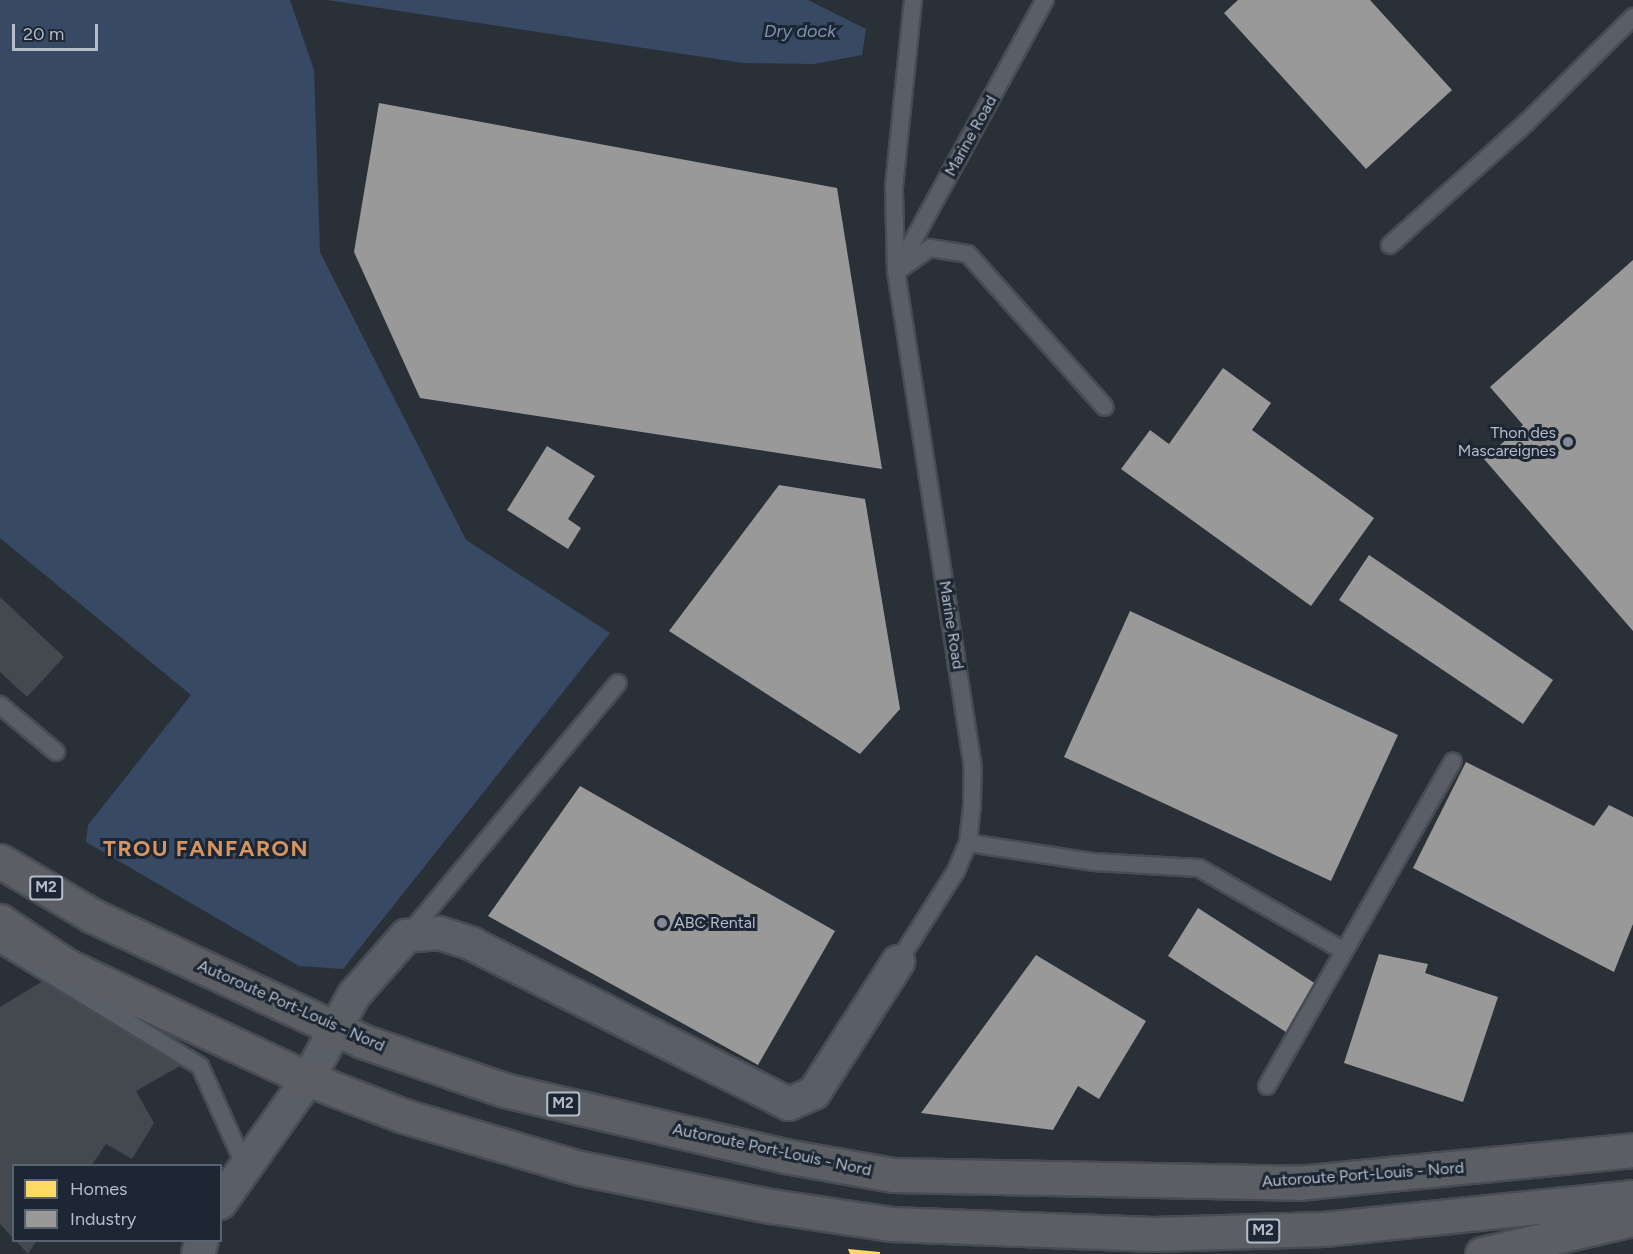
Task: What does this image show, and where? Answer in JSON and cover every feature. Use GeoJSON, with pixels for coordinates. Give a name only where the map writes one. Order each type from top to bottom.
{"type":"FeatureCollection","features":[{"type":"Feature","properties":{"kind":"highway","name":"Autoroute Port-Louis - Nord"},"geometry":{"type":"LineString","coordinates":[[0,861],[93,916],[332,1028],[504,1090],[784,1156],[893,1175],[1298,1183],[1633,1150]]}},
{"type":"Feature","properties":{"kind":"highway","name":"M2"},"geometry":{"type":"LineString","coordinates":[[0,921],[67,966],[308,1078],[404,1116],[580,1168],[771,1206],[891,1224],[1153,1234],[1324,1229],[1633,1197]]}},
{"type":"Feature","properties":{"kind":"highway"},"geometry":{"type":"LineString","coordinates":[[1482,1254],[1633,1219]]}},
{"type":"Feature","properties":{"kind":"street"},"geometry":{"type":"LineString","coordinates":[[222,1200],[308,1078],[332,1028],[406,936],[440,933],[472,944],[789,1104],[814,1093],[898,962]]}},
{"type":"Feature","properties":{"kind":"lane","name":"Marine Road"},"geometry":{"type":"LineString","coordinates":[[898,962],[968,843],[972,768],[896,271],[894,187],[914,0]]}},
{"type":"Feature","properties":{"kind":"lane","name":"Marine Road"},"geometry":{"type":"LineString","coordinates":[[896,271],[1045,0]]}},
{"type":"Feature","properties":{"kind":"lane"},"geometry":{"type":"LineString","coordinates":[[1390,245],[1526,123],[1633,17]]}},
{"type":"Feature","properties":{"kind":"lane"},"geometry":{"type":"LineString","coordinates":[[896,271],[930,248],[968,254],[1105,407]]}},
{"type":"Feature","properties":{"kind":"lane"},"geometry":{"type":"LineString","coordinates":[[406,936],[618,682]]}},
{"type":"Feature","properties":{"kind":"lane"},"geometry":{"type":"LineString","coordinates":[[0,705],[56,752]]}},
{"type":"Feature","properties":{"kind":"lane"},"geometry":{"type":"LineString","coordinates":[[1267,1086],[1453,761]]}},
{"type":"Feature","properties":{"kind":"lane"},"geometry":{"type":"LineString","coordinates":[[968,843],[1093,861],[1198,868],[1344,951]]}},
{"type":"Feature","properties":{"kind":"lane"},"geometry":{"type":"LineString","coordinates":[[0,944],[200,1066],[245,1166]]}},
{"type":"Feature","properties":{"kind":"water"},"geometry":{"type":"Polygon","coordinates":[[[0,0],[290,0],[314,70],[320,252],[466,540],[610,633],[343,969],[299,966],[86,842],[88,825],[191,695],[0,538],[0,0]]]}},
{"type":"Feature","properties":{"kind":"water","name":"Dry dock"},"geometry":{"type":"Polygon","coordinates":[[[327,0],[808,0],[866,29],[862,55],[814,64],[743,63],[327,0]]]}},
{"type":"Feature","properties":{"kind":"building: Homes"},"geometry":{"type":"Polygon","coordinates":[[[848,1249],[880,1252],[880,1254],[850,1254],[848,1249]]]}},
{"type":"Feature","properties":{"kind":"building: Industry"},"geometry":{"type":"Polygon","coordinates":[[[1238,0],[1370,0],[1452,90],[1366,169],[1224,13],[1238,0]]]}},
{"type":"Feature","properties":{"kind":"building: Industry"},"geometry":{"type":"Polygon","coordinates":[[[379,103],[837,188],[882,469],[420,398],[354,252],[379,103]]]}},
{"type":"Feature","properties":{"kind":"building: Industry","name":"Thon des Mascareignes"},"geometry":{"type":"Polygon","coordinates":[[[1633,260],[1633,631],[1484,459],[1523,425],[1490,387],[1633,260]]]}},
{"type":"Feature","properties":{"kind":"building: Industry"},"geometry":{"type":"Polygon","coordinates":[[[1223,368],[1271,403],[1252,430],[1374,518],[1311,606],[1121,469],[1150,430],[1169,444],[1223,368]]]}},
{"type":"Feature","properties":{"kind":"building: Industry"},"geometry":{"type":"Polygon","coordinates":[[[547,446],[595,476],[568,519],[581,528],[568,549],[507,510],[547,446]]]}},
{"type":"Feature","properties":{"kind":"building: Industry"},"geometry":{"type":"Polygon","coordinates":[[[779,485],[865,499],[900,709],[860,754],[669,631],[779,485]]]}},
{"type":"Feature","properties":{"kind":"building: Industry"},"geometry":{"type":"Polygon","coordinates":[[[1369,555],[1553,680],[1523,724],[1339,600],[1369,555]]]}},
{"type":"Feature","properties":{"kind":"building: Industry"},"geometry":{"type":"Polygon","coordinates":[[[1130,611],[1398,735],[1331,881],[1064,757],[1130,611]]]}},
{"type":"Feature","properties":{"kind":"building: Industry"},"geometry":{"type":"Polygon","coordinates":[[[1466,762],[1594,826],[1609,805],[1633,817],[1633,924],[1614,972],[1413,868],[1466,762]]]}},
{"type":"Feature","properties":{"kind":"building: Industry","name":"ABC Rental"},"geometry":{"type":"Polygon","coordinates":[[[580,786],[835,931],[758,1065],[488,916],[580,786]]]}},
{"type":"Feature","properties":{"kind":"building: Industry"},"geometry":{"type":"Polygon","coordinates":[[[1198,908],[1316,984],[1286,1032],[1168,956],[1198,908]]]}},
{"type":"Feature","properties":{"kind":"building: Industry"},"geometry":{"type":"Polygon","coordinates":[[[1379,954],[1428,964],[1425,973],[1498,997],[1463,1102],[1344,1063],[1379,954]]]}},
{"type":"Feature","properties":{"kind":"building: Industry"},"geometry":{"type":"Polygon","coordinates":[[[1036,955],[1146,1021],[1099,1099],[1078,1086],[1053,1130],[921,1113],[1036,955]]]}},
{"type":"Feature","properties":{"kind":"building: Other"},"geometry":{"type":"Polygon","coordinates":[[[0,597],[64,657],[27,697],[0,672],[0,597]]]}},
{"type":"Feature","properties":{"kind":"building: Other"},"geometry":{"type":"Polygon","coordinates":[[[43,981],[180,1066],[136,1091],[154,1123],[132,1159],[106,1144],[92,1164],[12,1164],[12,1237],[0,1224],[0,1007],[43,981]]]}},
{"type":"Feature","properties":{"kind":"building: Other"},"geometry":{"type":"Polygon","coordinates":[[[17,1242],[36,1242],[28,1254],[17,1242]]]}},
{"type":"Feature","properties":{"kind":"place","name":"Thon des Mascareignes"},"geometry":{"type":"Point","coordinates":[1568,442]}},
{"type":"Feature","properties":{"kind":"place","name":"ABC Rental"},"geometry":{"type":"Point","coordinates":[662,923]}},
{"type":"Feature","properties":{"kind":"district","name":"TROU FANFARON"},"geometry":{"type":"Point","coordinates":[206,849]}}]}
